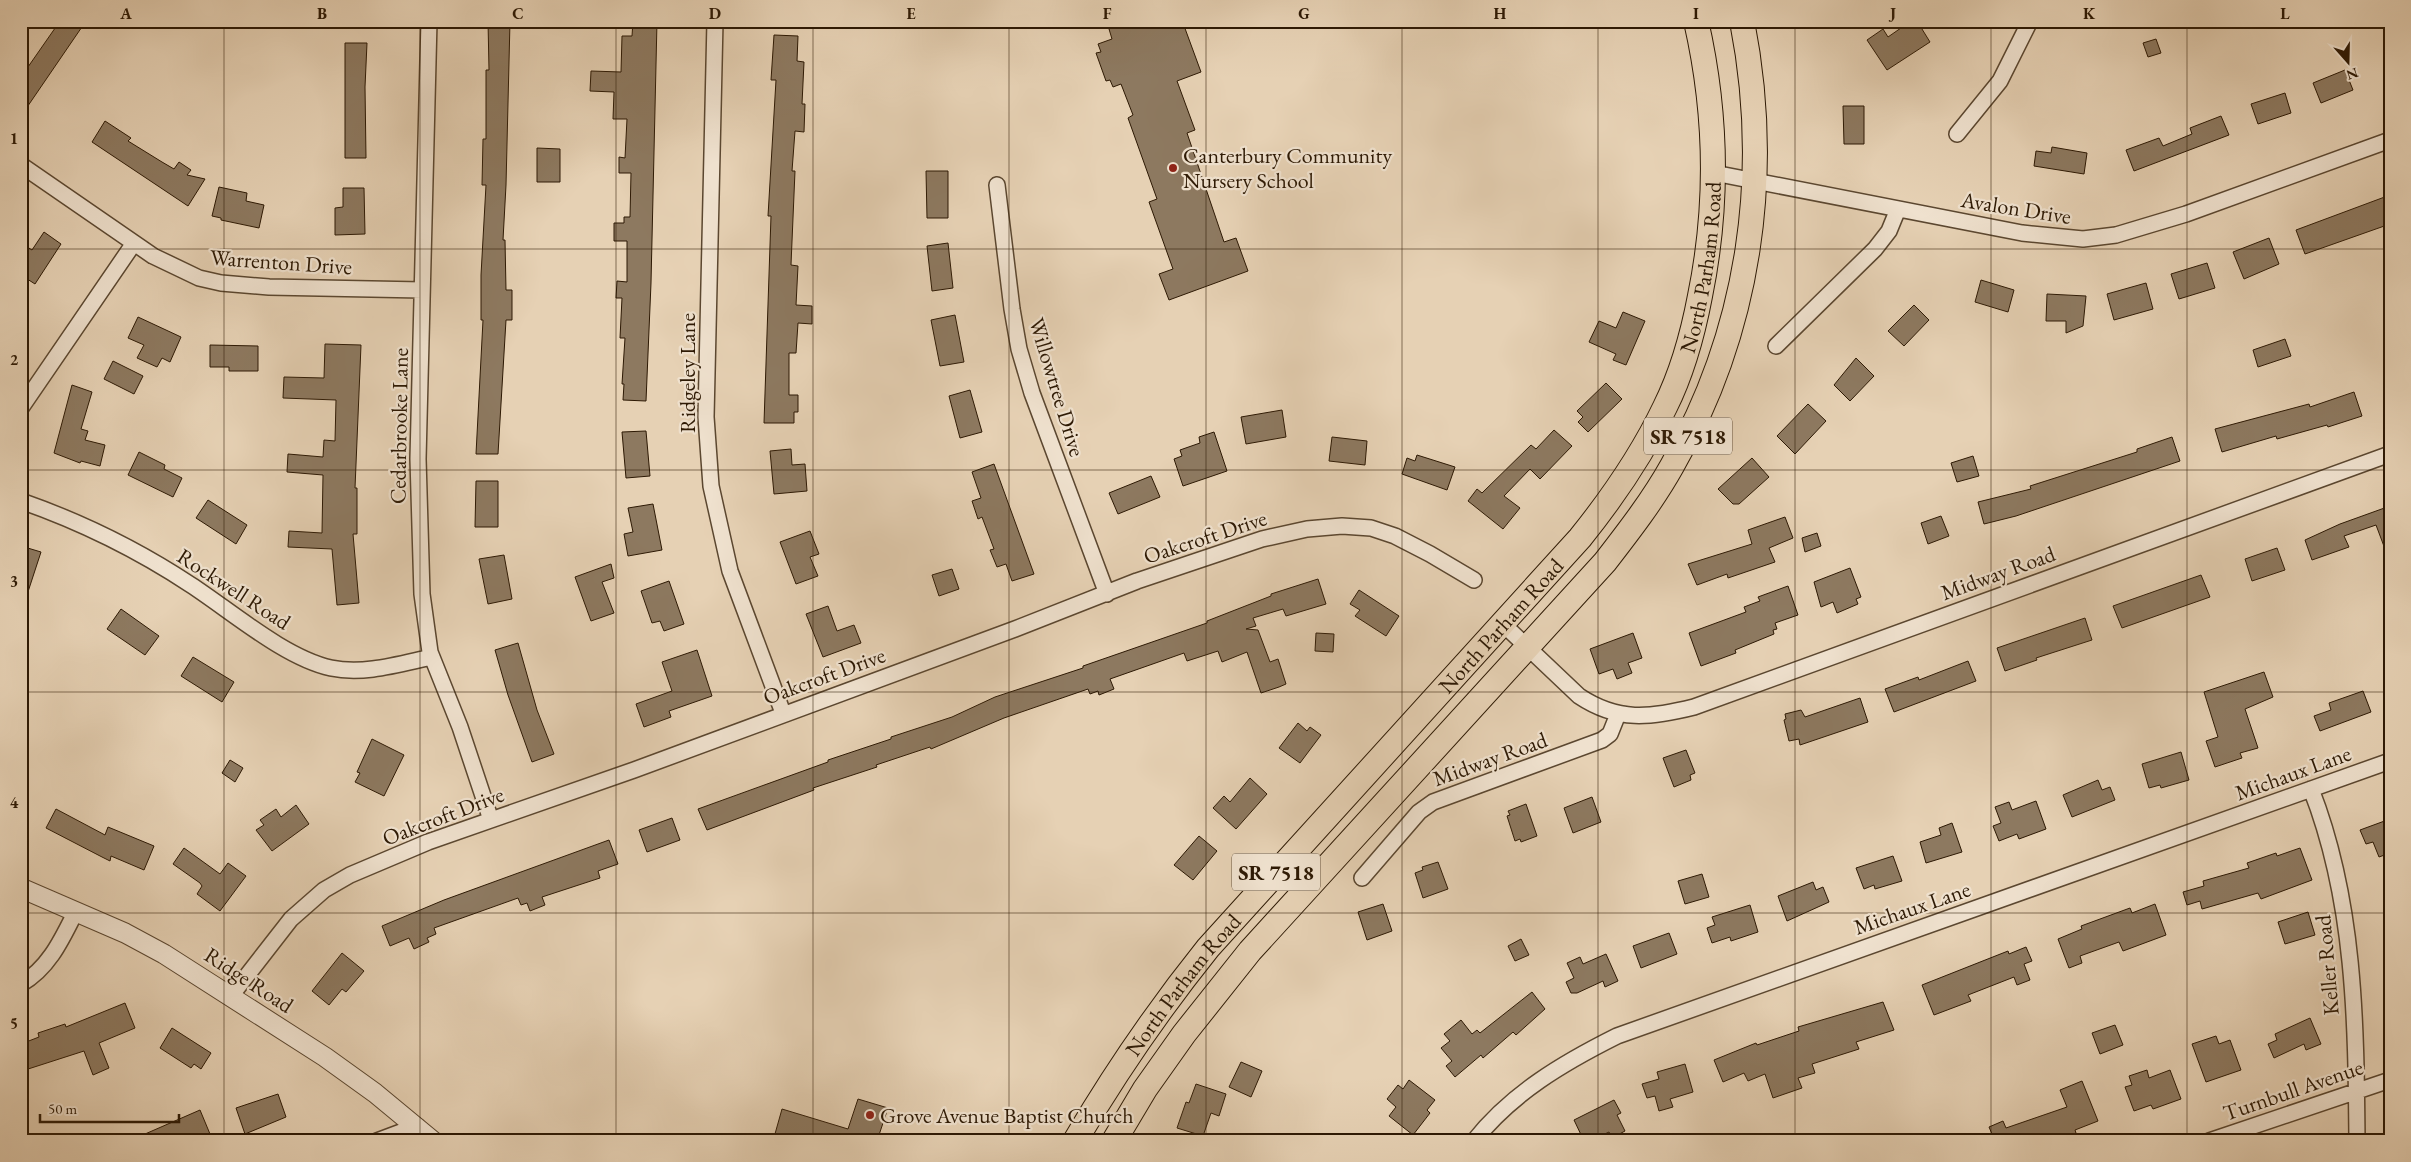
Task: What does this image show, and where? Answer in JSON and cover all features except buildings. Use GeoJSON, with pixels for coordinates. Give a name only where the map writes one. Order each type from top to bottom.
{"type":"FeatureCollection","features":[{"type":"Feature","properties":{"kind":"highway","name":"North Parham Road"},"geometry":{"type":"LineString","coordinates":[[1075,1141],[1129,1052],[1163,1004],[1208,948],[1580,538],[1630,470],[1666,406],[1681,367],[1698,308],[1708,258],[1713,215],[1712,115],[1708,79],[1696,21]]}},
{"type":"Feature","properties":{"kind":"highway","name":"North Parham Road"},"geometry":{"type":"LineString","coordinates":[[1114,1141],[1175,1046],[1233,972],[1605,562],[1638,519],[1688,437],[1713,382],[1734,317],[1748,255],[1756,180],[1754,106],[1742,21]]}},
{"type":"Feature","properties":{"kind":"street","name":"Cedarbrooke Lane"},"geometry":{"type":"LineString","coordinates":[[429,21],[418,459],[422,594],[432,657],[460,727],[490,820]]}},
{"type":"Feature","properties":{"kind":"street","name":"Ridgeley Lane"},"geometry":{"type":"LineString","coordinates":[[715,21],[706,416],[711,486],[730,571],[783,713]]}},
{"type":"Feature","properties":{"kind":"street"},"geometry":{"type":"LineString","coordinates":[[1957,134],[2000,81],[2030,21]]}},
{"type":"Feature","properties":{"kind":"street","name":"Avalon Drive"},"geometry":{"type":"LineString","coordinates":[[1714,173],[2058,238],[2083,239],[2116,235],[2186,214],[2390,140]]}},
{"type":"Feature","properties":{"kind":"street","name":"Warrenton Drive"},"geometry":{"type":"LineString","coordinates":[[21,165],[154,256],[199,278],[221,284],[269,287],[422,290]]}},
{"type":"Feature","properties":{"kind":"street","name":"Willowtree Drive"},"geometry":{"type":"LineString","coordinates":[[997,185],[1012,309],[1019,348],[1032,393],[1107,594]]}},
{"type":"Feature","properties":{"kind":"street"},"geometry":{"type":"LineString","coordinates":[[1776,346],[1875,249],[1889,231],[1898,209]]}},
{"type":"Feature","properties":{"kind":"street"},"geometry":{"type":"LineString","coordinates":[[21,408],[134,243]]}},
{"type":"Feature","properties":{"kind":"street","name":"Midway Road"},"geometry":{"type":"LineString","coordinates":[[1503,624],[1579,696],[1592,705],[1618,714],[1638,716],[1662,715],[1694,707],[2390,454]]}},
{"type":"Feature","properties":{"kind":"street","name":"Rockwell Road"},"geometry":{"type":"LineString","coordinates":[[21,501],[49,511],[124,544],[190,584],[280,644],[319,664],[360,671],[432,657]]}},
{"type":"Feature","properties":{"kind":"street","name":"Oakcroft Drive"},"geometry":{"type":"LineString","coordinates":[[231,996],[291,919],[324,890],[368,868],[428,842],[1262,539],[1307,529],[1342,526],[1371,528],[1395,536],[1474,580]]}},
{"type":"Feature","properties":{"kind":"street","name":"Midway Road"},"geometry":{"type":"LineString","coordinates":[[1362,878],[1419,812],[1433,802],[1602,740],[1610,734],[1618,714]]}},
{"type":"Feature","properties":{"kind":"street","name":"Michaux Lane"},"geometry":{"type":"LineString","coordinates":[[1474,1141],[1499,1114],[1536,1082],[1573,1058],[1617,1036],[2390,761]]}},
{"type":"Feature","properties":{"kind":"street","name":"Keller Road"},"geometry":{"type":"LineString","coordinates":[[2311,789],[2323,819],[2338,874],[2350,947],[2357,1141]]}},
{"type":"Feature","properties":{"kind":"street","name":"Ridge Road"},"geometry":{"type":"LineString","coordinates":[[21,888],[125,933],[164,954],[325,1057],[417,1126],[433,1141]]}},
{"type":"Feature","properties":{"kind":"street"},"geometry":{"type":"LineString","coordinates":[[21,984],[33,978],[51,957],[76,911]]}},
{"type":"Feature","properties":{"kind":"street","name":"Turnbull Avenue"},"geometry":{"type":"LineString","coordinates":[[2209,1141],[2390,1080]]}},
{"type":"Feature","properties":{"kind":"street"},"geometry":{"type":"LineString","coordinates":[[377,1141],[417,1126]]}},
{"type":"Feature","properties":{"kind":"place","name":"Canterbury Community Nursery School"},"geometry":{"type":"Point","coordinates":[1173,168]}},
{"type":"Feature","properties":{"kind":"place","name":"Grove Avenue Baptist Church"},"geometry":{"type":"Point","coordinates":[870,1115]}}]}
